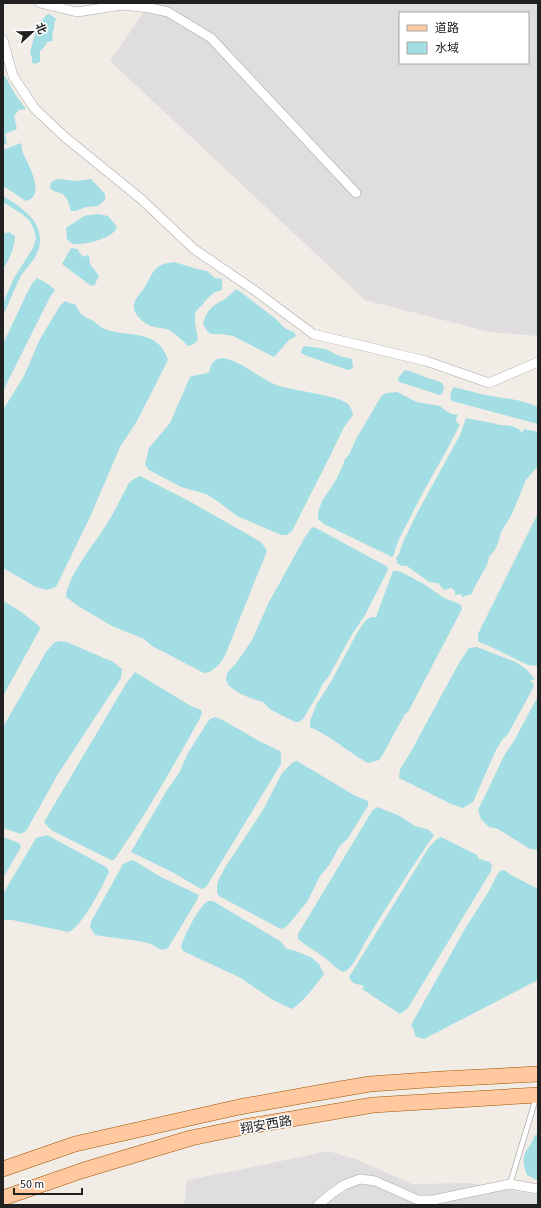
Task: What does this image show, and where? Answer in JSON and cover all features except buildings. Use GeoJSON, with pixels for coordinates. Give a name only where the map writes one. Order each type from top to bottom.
{"type":"FeatureCollection","features":[{"type":"Feature","properties":{"kind":"main road","name":"翔安西路"},"geometry":{"type":"LineString","coordinates":[[3,1169],[75,1144],[239,1108],[370,1084],[441,1078],[538,1074]]}},
{"type":"Feature","properties":{"kind":"main road"},"geometry":{"type":"LineString","coordinates":[[370,1084],[361,1091],[361,1100],[373,1105]]}},
{"type":"Feature","properties":{"kind":"main road","name":"翔安西路"},"geometry":{"type":"LineString","coordinates":[[3,1198],[84,1170],[191,1138],[244,1127],[373,1105],[537,1095]]}},
{"type":"Feature","properties":{"kind":"street"},"geometry":{"type":"LineString","coordinates":[[40,3],[77,12],[122,5],[150,8],[168,12],[211,38],[356,193]]}},
{"type":"Feature","properties":{"kind":"street"},"geometry":{"type":"LineString","coordinates":[[3,40],[14,76],[35,109],[66,138],[140,198],[194,248],[313,334],[426,361],[489,383],[538,362]]}},
{"type":"Feature","properties":{"kind":"street"},"geometry":{"type":"LineString","coordinates":[[318,1205],[344,1185],[360,1179],[375,1181],[418,1200],[433,1200],[510,1184],[538,1189]]}},
{"type":"Feature","properties":{"kind":"lane"},"geometry":{"type":"LineString","coordinates":[[510,1184],[537,1095]]}},
{"type":"Feature","properties":{"kind":"shaded area"},"geometry":{"type":"Polygon","coordinates":[[[150,3],[538,3],[538,336],[490,332],[365,300],[110,61],[150,3]]]}},
{"type":"Feature","properties":{"kind":"shaded area"},"geometry":{"type":"Polygon","coordinates":[[[328,1151],[355,1159],[412,1184],[472,1183],[538,1195],[538,1205],[184,1205],[187,1180],[328,1151]]]}},
{"type":"Feature","properties":{"kind":"water"},"geometry":{"type":"Polygon","coordinates":[[[48,14],[56,19],[52,34],[53,41],[47,42],[40,51],[40,62],[34,64],[30,54],[32,44],[38,27],[44,17],[48,14]]]}},
{"type":"Feature","properties":{"kind":"water"},"geometry":{"type":"Polygon","coordinates":[[[3,76],[5,76],[15,94],[26,109],[19,110],[14,116],[17,129],[5,134],[7,143],[3,145],[3,76]]]}},
{"type":"Feature","properties":{"kind":"water"},"geometry":{"type":"Polygon","coordinates":[[[21,143],[23,153],[32,172],[36,187],[32,198],[26,201],[3,186],[3,150],[21,143]]]}},
{"type":"Feature","properties":{"kind":"water"},"geometry":{"type":"Polygon","coordinates":[[[58,179],[75,181],[91,179],[105,194],[105,200],[98,206],[86,207],[76,211],[71,211],[66,197],[50,188],[51,182],[58,179]]]}},
{"type":"Feature","properties":{"kind":"water"},"geometry":{"type":"Polygon","coordinates":[[[3,196],[32,218],[40,234],[40,243],[36,256],[21,276],[3,315],[3,303],[14,278],[33,248],[36,238],[30,221],[3,202],[3,196]]]}},
{"type":"Feature","properties":{"kind":"water"},"geometry":{"type":"Polygon","coordinates":[[[98,214],[108,216],[117,227],[115,231],[99,240],[80,244],[74,244],[67,239],[66,228],[84,216],[98,214]]]}},
{"type":"Feature","properties":{"kind":"water"},"geometry":{"type":"Polygon","coordinates":[[[9,232],[15,236],[15,240],[11,253],[3,269],[3,234],[9,232]]]}},
{"type":"Feature","properties":{"kind":"water"},"geometry":{"type":"Polygon","coordinates":[[[71,248],[77,249],[83,257],[87,255],[89,256],[90,264],[99,276],[94,286],[90,285],[62,264],[71,248]]]}},
{"type":"Feature","properties":{"kind":"water"},"geometry":{"type":"Polygon","coordinates":[[[174,262],[207,271],[215,278],[222,279],[222,290],[211,295],[197,310],[195,314],[195,321],[198,340],[194,344],[188,346],[177,335],[169,330],[151,326],[144,322],[135,313],[134,309],[135,301],[154,271],[163,264],[174,262]]]}},
{"type":"Feature","properties":{"kind":"water"},"geometry":{"type":"Polygon","coordinates":[[[37,278],[55,290],[50,297],[3,391],[3,344],[26,295],[37,278]]]}},
{"type":"Feature","properties":{"kind":"water"},"geometry":{"type":"Polygon","coordinates":[[[235,290],[238,290],[276,319],[286,329],[294,332],[296,336],[289,340],[274,357],[233,336],[211,334],[207,331],[203,324],[209,311],[212,307],[235,290]]]}},
{"type":"Feature","properties":{"kind":"water"},"geometry":{"type":"Polygon","coordinates":[[[65,301],[75,304],[82,315],[105,329],[114,332],[142,336],[157,343],[163,350],[168,360],[137,421],[120,447],[90,517],[56,587],[47,590],[36,587],[3,568],[3,410],[24,376],[39,341],[60,306],[65,301]]]}},
{"type":"Feature","properties":{"kind":"water"},"geometry":{"type":"Polygon","coordinates":[[[305,346],[325,349],[340,356],[352,359],[353,368],[348,370],[307,356],[301,353],[302,348],[305,346]]]}},
{"type":"Feature","properties":{"kind":"water"},"geometry":{"type":"Polygon","coordinates":[[[223,358],[239,363],[267,380],[283,387],[328,396],[343,401],[349,405],[352,411],[353,415],[344,427],[292,531],[287,535],[281,535],[237,516],[206,494],[181,487],[149,470],[145,465],[149,448],[170,423],[190,377],[209,372],[213,362],[217,359],[223,358]]]}},
{"type":"Feature","properties":{"kind":"water"},"geometry":{"type":"Polygon","coordinates":[[[405,370],[441,382],[444,387],[442,394],[440,395],[399,382],[398,378],[405,370]]]}},
{"type":"Feature","properties":{"kind":"water"},"geometry":{"type":"Polygon","coordinates":[[[454,387],[488,396],[518,400],[538,407],[538,424],[452,401],[450,394],[454,387]]]}},
{"type":"Feature","properties":{"kind":"water"},"geometry":{"type":"Polygon","coordinates":[[[397,392],[417,402],[440,406],[452,414],[458,415],[456,419],[457,423],[460,424],[400,536],[392,557],[324,524],[318,519],[318,513],[322,501],[336,480],[345,459],[349,455],[356,439],[382,395],[397,392]]]}},
{"type":"Feature","properties":{"kind":"water"},"geometry":{"type":"Polygon","coordinates":[[[466,418],[512,426],[519,429],[522,433],[524,429],[538,432],[538,466],[526,480],[511,516],[501,532],[495,550],[489,557],[487,565],[472,594],[462,597],[461,594],[455,595],[455,591],[451,588],[444,590],[438,583],[429,582],[407,566],[402,566],[397,563],[396,558],[416,515],[460,435],[466,418]]]}},
{"type":"Feature","properties":{"kind":"water"},"geometry":{"type":"Polygon","coordinates":[[[140,476],[189,501],[254,538],[262,543],[267,551],[224,658],[216,668],[210,672],[204,673],[152,646],[144,639],[112,626],[78,606],[66,597],[71,580],[108,522],[129,483],[140,476]]]}},
{"type":"Feature","properties":{"kind":"water"},"geometry":{"type":"Polygon","coordinates":[[[538,513],[538,666],[528,665],[481,643],[478,641],[478,634],[538,513]]]}},
{"type":"Feature","properties":{"kind":"water"},"geometry":{"type":"Polygon","coordinates":[[[312,527],[388,568],[365,615],[351,636],[329,676],[322,685],[303,719],[299,722],[295,722],[271,710],[263,702],[239,693],[229,686],[226,680],[227,673],[237,662],[252,640],[269,602],[312,527]]]}},
{"type":"Feature","properties":{"kind":"water"},"geometry":{"type":"Polygon","coordinates":[[[393,571],[399,571],[424,584],[444,598],[460,604],[462,609],[408,712],[405,714],[382,756],[379,760],[368,763],[310,727],[310,721],[317,703],[333,678],[358,631],[366,620],[371,617],[376,617],[393,571]]]}},
{"type":"Feature","properties":{"kind":"water"},"geometry":{"type":"Polygon","coordinates":[[[3,601],[20,611],[39,626],[40,629],[3,696],[3,601]]]}},
{"type":"Feature","properties":{"kind":"water"},"geometry":{"type":"Polygon","coordinates":[[[55,642],[67,642],[112,661],[122,669],[121,678],[58,774],[26,831],[21,834],[3,828],[3,727],[46,652],[55,642]]]}},
{"type":"Feature","properties":{"kind":"water"},"geometry":{"type":"Polygon","coordinates":[[[477,647],[516,662],[526,669],[535,679],[530,681],[534,684],[532,690],[508,734],[496,750],[473,802],[463,808],[451,804],[399,778],[400,769],[459,663],[469,648],[477,647]]]}},
{"type":"Feature","properties":{"kind":"water"},"geometry":{"type":"Polygon","coordinates":[[[135,672],[189,705],[201,710],[202,713],[149,806],[114,860],[111,860],[53,831],[44,822],[127,682],[135,672]]]}},
{"type":"Feature","properties":{"kind":"water"},"geometry":{"type":"Polygon","coordinates":[[[538,696],[538,850],[530,849],[498,829],[489,827],[481,819],[478,810],[505,754],[514,741],[538,696]]]}},
{"type":"Feature","properties":{"kind":"water"},"geometry":{"type":"Polygon","coordinates":[[[215,717],[280,751],[281,764],[206,887],[201,889],[174,873],[131,852],[167,790],[179,773],[188,753],[210,719],[215,717]]]}},
{"type":"Feature","properties":{"kind":"water"},"geometry":{"type":"Polygon","coordinates":[[[297,761],[354,795],[368,801],[368,806],[348,838],[339,847],[330,864],[320,876],[307,902],[283,929],[219,896],[217,892],[217,885],[226,866],[263,810],[282,773],[293,762],[297,761]]]}},
{"type":"Feature","properties":{"kind":"water"},"geometry":{"type":"Polygon","coordinates":[[[377,807],[398,815],[415,826],[429,830],[434,835],[389,902],[350,968],[343,972],[322,955],[298,939],[298,934],[372,811],[377,807]]]}},
{"type":"Feature","properties":{"kind":"water"},"geometry":{"type":"Polygon","coordinates":[[[47,835],[106,867],[109,872],[97,896],[85,915],[73,929],[68,932],[12,920],[3,920],[3,894],[36,838],[47,835]]]}},
{"type":"Feature","properties":{"kind":"water"},"geometry":{"type":"Polygon","coordinates":[[[3,837],[19,843],[21,847],[3,878],[3,837]]]}},
{"type":"Feature","properties":{"kind":"water"},"geometry":{"type":"Polygon","coordinates":[[[441,837],[477,855],[479,859],[490,862],[492,866],[491,871],[408,1008],[400,1014],[362,989],[364,986],[354,983],[349,977],[429,847],[441,837]]]}},
{"type":"Feature","properties":{"kind":"water"},"geometry":{"type":"Polygon","coordinates":[[[133,860],[159,876],[199,895],[168,948],[163,950],[151,944],[142,942],[95,935],[90,927],[91,922],[123,864],[133,860]]]}},
{"type":"Feature","properties":{"kind":"water"},"geometry":{"type":"Polygon","coordinates":[[[504,870],[538,889],[538,980],[424,1039],[415,1036],[411,1025],[497,875],[500,871],[504,870]]]}},
{"type":"Feature","properties":{"kind":"water"},"geometry":{"type":"Polygon","coordinates":[[[208,901],[213,901],[280,941],[287,949],[312,958],[319,964],[324,974],[305,997],[292,1009],[273,1000],[239,977],[183,951],[181,947],[188,929],[196,914],[208,901]]]}},
{"type":"Feature","properties":{"kind":"water"},"geometry":{"type":"Polygon","coordinates":[[[538,1134],[537,1180],[527,1175],[524,1166],[524,1156],[534,1136],[538,1134]]]}}]}
